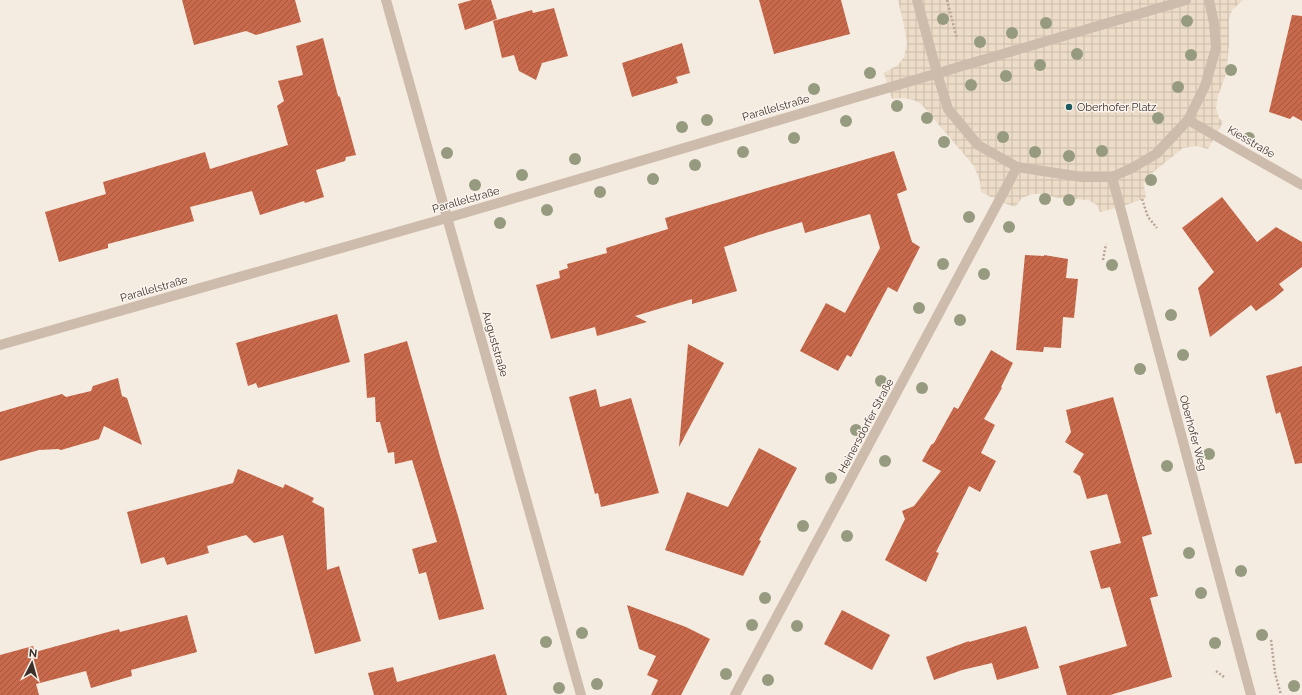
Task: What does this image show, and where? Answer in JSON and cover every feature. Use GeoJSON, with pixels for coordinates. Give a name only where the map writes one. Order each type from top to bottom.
{"type":"FeatureCollection","features":[{"type":"Feature","properties":{"kind":"street","name":"Auguststraße"},"geometry":{"type":"LineString","coordinates":[[386,0],[580,695]]}},
{"type":"Feature","properties":{"kind":"street"},"geometry":{"type":"LineString","coordinates":[[917,0],[948,109],[978,144],[1017,167],[1082,177],[1112,177],[1132,168],[1156,154],[1188,120],[1206,86],[1216,48],[1214,23],[1209,0]]}},
{"type":"Feature","properties":{"kind":"street"},"geometry":{"type":"LineString","coordinates":[[937,74],[1186,0]]}},
{"type":"Feature","properties":{"kind":"street","name":"Parallelstraße"},"geometry":{"type":"LineString","coordinates":[[0,345],[447,218],[937,74]]}},
{"type":"Feature","properties":{"kind":"street","name":"Kiesstraße"},"geometry":{"type":"LineString","coordinates":[[1188,120],[1302,185]]}},
{"type":"Feature","properties":{"kind":"street","name":"Heinersdorfer Straße"},"geometry":{"type":"LineString","coordinates":[[735,695],[1017,167]]}},
{"type":"Feature","properties":{"kind":"street","name":"Oberhofer Weg"},"geometry":{"type":"LineString","coordinates":[[1112,177],[1251,695]]}},
{"type":"Feature","properties":{"kind":"path"},"geometry":{"type":"LineString","coordinates":[[947,0],[957,39]]}},
{"type":"Feature","properties":{"kind":"path"},"geometry":{"type":"LineString","coordinates":[[1148,217],[1157,228]]}},
{"type":"Feature","properties":{"kind":"path"},"geometry":{"type":"LineString","coordinates":[[1103,260],[1107,240]]}},
{"type":"Feature","properties":{"kind":"path"},"geometry":{"type":"LineString","coordinates":[[1271,640],[1275,673],[1281,695]]}},
{"type":"Feature","properties":{"kind":"path"},"geometry":{"type":"LineString","coordinates":[[1216,671],[1226,679]]}},
{"type":"Feature","properties":{"kind":"shaded area","name":"Oberhofer Platz"},"geometry":{"type":"Polygon","coordinates":[[[898,0],[1243,0],[1232,10],[1229,19],[1229,45],[1226,74],[1218,96],[1216,108],[1219,118],[1223,122],[1208,149],[1197,146],[1183,148],[1146,178],[1144,185],[1146,198],[1100,212],[1097,205],[1088,200],[1058,198],[1042,194],[1032,194],[1022,198],[1015,207],[999,201],[981,192],[980,181],[974,166],[922,105],[914,100],[903,98],[892,99],[884,73],[898,65],[904,57],[907,43],[898,0]]]}},
{"type":"Feature","properties":{"kind":"building"},"geometry":{"type":"Polygon","coordinates":[[[182,0],[295,0],[301,22],[256,35],[246,31],[194,45],[182,0]]]}},
{"type":"Feature","properties":{"kind":"building"},"geometry":{"type":"Polygon","coordinates":[[[472,0],[491,0],[497,19],[465,30],[458,4],[472,0]]]}},
{"type":"Feature","properties":{"kind":"building"},"geometry":{"type":"Polygon","coordinates":[[[759,0],[841,0],[850,34],[774,54],[759,0]]]}},
{"type":"Feature","properties":{"kind":"building"},"geometry":{"type":"Polygon","coordinates":[[[554,8],[568,56],[542,63],[536,80],[519,71],[514,55],[502,58],[493,21],[532,10],[533,13],[554,8]]]}},
{"type":"Feature","properties":{"kind":"building"},"geometry":{"type":"Polygon","coordinates":[[[1292,15],[1302,16],[1302,121],[1293,116],[1290,119],[1269,112],[1292,15]]]}},
{"type":"Feature","properties":{"kind":"building"},"geometry":{"type":"Polygon","coordinates":[[[323,38],[338,96],[340,97],[356,155],[346,157],[345,161],[316,170],[324,197],[305,203],[304,201],[260,215],[252,191],[190,207],[194,221],[108,244],[108,248],[59,262],[45,212],[106,194],[103,182],[205,152],[210,169],[288,145],[277,106],[284,101],[278,81],[303,75],[296,46],[323,38]]]}},
{"type":"Feature","properties":{"kind":"building"},"geometry":{"type":"Polygon","coordinates":[[[682,43],[690,73],[676,77],[678,83],[632,97],[622,63],[682,43]]]}},
{"type":"Feature","properties":{"kind":"building"},"geometry":{"type":"Polygon","coordinates":[[[894,151],[907,190],[897,194],[912,242],[920,247],[897,292],[888,287],[851,357],[847,355],[838,371],[800,351],[826,303],[845,313],[880,248],[870,214],[805,233],[802,222],[724,247],[737,291],[692,304],[692,299],[635,316],[647,322],[597,336],[595,327],[551,339],[536,285],[560,278],[559,271],[568,268],[567,264],[607,253],[606,248],[668,229],[665,218],[894,151]]]}},
{"type":"Feature","properties":{"kind":"building"},"geometry":{"type":"Polygon","coordinates":[[[1222,197],[1257,242],[1276,227],[1302,242],[1302,267],[1279,284],[1284,290],[1273,299],[1256,311],[1251,305],[1210,337],[1198,288],[1214,272],[1182,228],[1222,197]]]}},
{"type":"Feature","properties":{"kind":"building"},"geometry":{"type":"Polygon","coordinates":[[[1025,255],[1044,255],[1068,259],[1066,278],[1078,279],[1074,318],[1063,317],[1061,348],[1044,347],[1043,352],[1016,350],[1025,255]]]}},
{"type":"Feature","properties":{"kind":"building"},"geometry":{"type":"Polygon","coordinates":[[[337,314],[350,362],[258,388],[256,383],[248,386],[236,343],[337,314]]]}},
{"type":"Feature","properties":{"kind":"building"},"geometry":{"type":"Polygon","coordinates":[[[407,341],[484,609],[439,620],[426,572],[419,574],[412,549],[437,542],[412,460],[395,464],[394,452],[388,453],[380,422],[376,422],[375,397],[367,398],[364,354],[407,341]]]}},
{"type":"Feature","properties":{"kind":"building"},"geometry":{"type":"Polygon","coordinates":[[[688,344],[724,363],[679,447],[688,344]]]}},
{"type":"Feature","properties":{"kind":"building"},"geometry":{"type":"Polygon","coordinates":[[[991,350],[1013,363],[1001,387],[1002,388],[984,419],[995,425],[981,453],[996,461],[980,492],[969,486],[936,552],[939,553],[926,582],[885,560],[905,519],[902,511],[914,506],[941,471],[922,461],[954,407],[958,409],[991,350]]]}},
{"type":"Feature","properties":{"kind":"building"},"geometry":{"type":"Polygon","coordinates":[[[1302,366],[1302,463],[1295,464],[1280,412],[1276,414],[1266,376],[1302,366]]]}},
{"type":"Feature","properties":{"kind":"building"},"geometry":{"type":"Polygon","coordinates":[[[118,378],[122,396],[127,398],[142,445],[104,426],[99,439],[61,450],[39,450],[0,461],[0,412],[62,394],[66,397],[91,391],[93,386],[118,378]]]}},
{"type":"Feature","properties":{"kind":"building"},"geometry":{"type":"Polygon","coordinates":[[[596,389],[600,407],[631,398],[659,493],[601,507],[598,493],[595,494],[569,397],[596,389]]]}},
{"type":"Feature","properties":{"kind":"building"},"geometry":{"type":"Polygon","coordinates":[[[1113,397],[1152,534],[1142,537],[1158,596],[1150,598],[1172,677],[1110,695],[1067,695],[1059,666],[1127,646],[1110,587],[1101,589],[1090,551],[1121,543],[1107,494],[1087,499],[1080,476],[1073,472],[1084,454],[1065,442],[1071,432],[1066,410],[1113,397]]]}},
{"type":"Feature","properties":{"kind":"building"},"geometry":{"type":"Polygon","coordinates":[[[759,448],[797,468],[759,540],[761,541],[743,576],[665,550],[687,492],[728,507],[759,448]]]}},
{"type":"Feature","properties":{"kind":"building"},"geometry":{"type":"Polygon","coordinates":[[[238,469],[283,488],[285,484],[314,498],[312,502],[324,508],[327,570],[339,566],[361,641],[315,654],[283,535],[254,543],[246,535],[207,546],[209,553],[167,565],[164,557],[141,564],[127,512],[233,483],[238,469]]]}},
{"type":"Feature","properties":{"kind":"building"},"geometry":{"type":"Polygon","coordinates":[[[627,605],[686,627],[710,639],[681,695],[651,695],[658,680],[647,675],[656,656],[639,649],[627,605]]]}},
{"type":"Feature","properties":{"kind":"building"},"geometry":{"type":"Polygon","coordinates":[[[842,610],[890,635],[872,670],[824,644],[842,610]]]}},
{"type":"Feature","properties":{"kind":"building"},"geometry":{"type":"Polygon","coordinates":[[[187,615],[197,652],[131,670],[132,676],[91,688],[86,671],[36,684],[39,695],[0,695],[0,655],[33,646],[35,652],[119,629],[120,632],[187,615]]]}},
{"type":"Feature","properties":{"kind":"building"},"geometry":{"type":"Polygon","coordinates":[[[1026,626],[1039,668],[997,680],[992,663],[962,670],[934,680],[926,657],[969,641],[1026,626]]]}},
{"type":"Feature","properties":{"kind":"building"},"geometry":{"type":"Polygon","coordinates":[[[495,654],[507,695],[374,695],[368,673],[393,667],[397,682],[495,654]]]}},
{"type":"Feature","properties":{"kind":"place","name":"Oberhofer Platz"},"geometry":{"type":"Point","coordinates":[1069,107]}}]}
